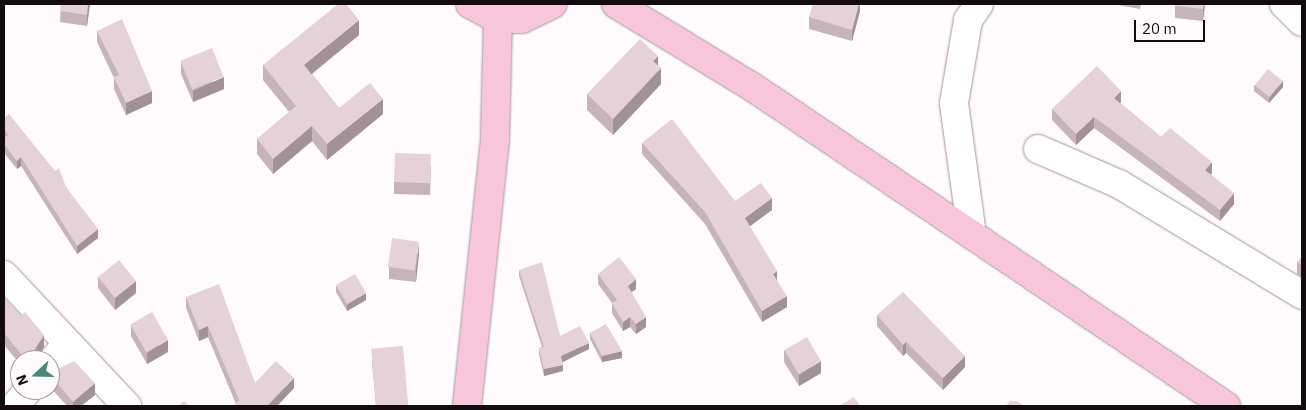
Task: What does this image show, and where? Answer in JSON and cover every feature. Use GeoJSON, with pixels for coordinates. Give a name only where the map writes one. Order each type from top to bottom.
{"type":"FeatureCollection","features":[{"type":"Feature","properties":{"kind":"main road"},"geometry":{"type":"LineString","coordinates":[[470,4],[498,19],[522,19],[552,4]]}},
{"type":"Feature","properties":{"kind":"main road"},"geometry":{"type":"LineString","coordinates":[[616,4],[752,86],[1226,406]]}},
{"type":"Feature","properties":{"kind":"main road"},"geometry":{"type":"LineString","coordinates":[[467,406],[495,139],[498,19]]}},
{"type":"Feature","properties":{"kind":"street"},"geometry":{"type":"LineString","coordinates":[[972,235],[954,103],[968,20],[979,4]]}},
{"type":"Feature","properties":{"kind":"street"},"geometry":{"type":"LineString","coordinates":[[1284,4],[1302,22]]}},
{"type":"Feature","properties":{"kind":"street"},"geometry":{"type":"LineString","coordinates":[[1038,149],[1119,184],[1302,295]]}},
{"type":"Feature","properties":{"kind":"street"},"geometry":{"type":"LineString","coordinates":[[4,275],[128,406]]}},
{"type":"Feature","properties":{"kind":"street"},"geometry":{"type":"LineString","coordinates":[[60,352],[67,343]]}},
{"type":"Feature","properties":{"kind":"building"},"geometry":{"type":"Polygon","coordinates":[[[61,4],[88,4],[87,15],[60,11],[61,4]]]}},
{"type":"Feature","properties":{"kind":"building"},"geometry":{"type":"Polygon","coordinates":[[[338,4],[346,4],[359,20],[304,65],[339,108],[370,83],[383,99],[327,144],[312,126],[273,159],[257,139],[296,106],[263,65],[338,4]]]}},
{"type":"Feature","properties":{"kind":"building"},"geometry":{"type":"Polygon","coordinates":[[[813,4],[859,4],[852,30],[809,17],[813,4]]]}},
{"type":"Feature","properties":{"kind":"building"},"geometry":{"type":"Polygon","coordinates":[[[1175,4],[1204,4],[1203,9],[1175,6],[1175,4]]]}},
{"type":"Feature","properties":{"kind":"building"},"geometry":{"type":"Polygon","coordinates":[[[122,19],[152,91],[126,103],[114,77],[119,75],[97,31],[122,19]]]}},
{"type":"Feature","properties":{"kind":"building"},"geometry":{"type":"Polygon","coordinates":[[[640,39],[658,56],[653,61],[661,68],[613,119],[587,94],[640,39]]]}},
{"type":"Feature","properties":{"kind":"building"},"geometry":{"type":"Polygon","coordinates":[[[212,48],[224,77],[192,89],[180,61],[212,48]]]}},
{"type":"Feature","properties":{"kind":"building"},"geometry":{"type":"Polygon","coordinates":[[[1097,66],[1121,91],[1114,98],[1161,137],[1170,128],[1212,162],[1205,170],[1234,193],[1220,210],[1094,117],[1076,134],[1052,109],[1097,66]]]}},
{"type":"Feature","properties":{"kind":"building"},"geometry":{"type":"Polygon","coordinates":[[[1268,69],[1283,81],[1270,97],[1255,85],[1268,69]]]}},
{"type":"Feature","properties":{"kind":"building"},"geometry":{"type":"Polygon","coordinates":[[[9,114],[55,171],[59,168],[66,187],[98,229],[77,246],[21,157],[17,161],[4,144],[4,138],[8,135],[4,129],[4,118],[9,114]]]}},
{"type":"Feature","properties":{"kind":"building"},"geometry":{"type":"Polygon","coordinates":[[[672,119],[735,201],[761,183],[772,198],[745,218],[777,271],[773,274],[787,296],[762,311],[705,212],[642,143],[672,119]]]}},
{"type":"Feature","properties":{"kind":"building"},"geometry":{"type":"Polygon","coordinates":[[[395,153],[431,154],[430,183],[394,182],[395,153]]]}},
{"type":"Feature","properties":{"kind":"building"},"geometry":{"type":"Polygon","coordinates":[[[392,238],[419,242],[415,270],[388,267],[392,238]]]}},
{"type":"Feature","properties":{"kind":"building"},"geometry":{"type":"Polygon","coordinates":[[[619,257],[636,279],[628,286],[646,317],[636,324],[630,317],[623,322],[612,303],[617,300],[598,274],[619,257]]]}},
{"type":"Feature","properties":{"kind":"building"},"geometry":{"type":"Polygon","coordinates":[[[1302,257],[1302,265],[1297,262],[1302,257]]]}},
{"type":"Feature","properties":{"kind":"building"},"geometry":{"type":"Polygon","coordinates":[[[119,260],[136,281],[115,298],[98,277],[119,260]]]}},
{"type":"Feature","properties":{"kind":"building"},"geometry":{"type":"Polygon","coordinates":[[[542,262],[560,336],[580,326],[589,343],[561,356],[563,365],[544,369],[539,348],[544,347],[519,270],[542,262]]]}},
{"type":"Feature","properties":{"kind":"building"},"geometry":{"type":"Polygon","coordinates":[[[355,274],[366,293],[347,304],[336,285],[355,274]]]}},
{"type":"Feature","properties":{"kind":"building"},"geometry":{"type":"Polygon","coordinates":[[[219,284],[255,383],[276,361],[294,378],[267,406],[233,406],[239,400],[208,326],[199,330],[186,297],[219,284]]]}},
{"type":"Feature","properties":{"kind":"building"},"geometry":{"type":"Polygon","coordinates":[[[903,292],[965,356],[943,378],[906,342],[903,345],[877,315],[903,292]]]}},
{"type":"Feature","properties":{"kind":"building"},"geometry":{"type":"Polygon","coordinates":[[[4,297],[21,316],[25,312],[44,335],[35,350],[18,350],[4,333],[4,297]]]}},
{"type":"Feature","properties":{"kind":"building"},"geometry":{"type":"Polygon","coordinates":[[[152,312],[168,340],[146,352],[130,324],[152,312]]]}},
{"type":"Feature","properties":{"kind":"building"},"geometry":{"type":"Polygon","coordinates":[[[606,324],[622,351],[602,356],[590,333],[606,324]]]}},
{"type":"Feature","properties":{"kind":"building"},"geometry":{"type":"Polygon","coordinates":[[[807,337],[821,361],[798,374],[784,350],[807,337]]]}},
{"type":"Feature","properties":{"kind":"building"},"geometry":{"type":"Polygon","coordinates":[[[403,346],[408,406],[376,406],[371,349],[403,346]]]}},
{"type":"Feature","properties":{"kind":"building"},"geometry":{"type":"Polygon","coordinates":[[[74,361],[95,383],[73,402],[60,387],[60,368],[74,361]]]}},
{"type":"Feature","properties":{"kind":"building"},"geometry":{"type":"Polygon","coordinates":[[[854,397],[860,406],[839,406],[854,397]]]}},
{"type":"Feature","properties":{"kind":"building"},"geometry":{"type":"Polygon","coordinates":[[[184,401],[189,406],[178,406],[184,401]]]}},
{"type":"Feature","properties":{"kind":"building"},"geometry":{"type":"Polygon","coordinates":[[[1010,401],[1017,401],[1024,406],[1006,406],[1010,401]]]}}]}
